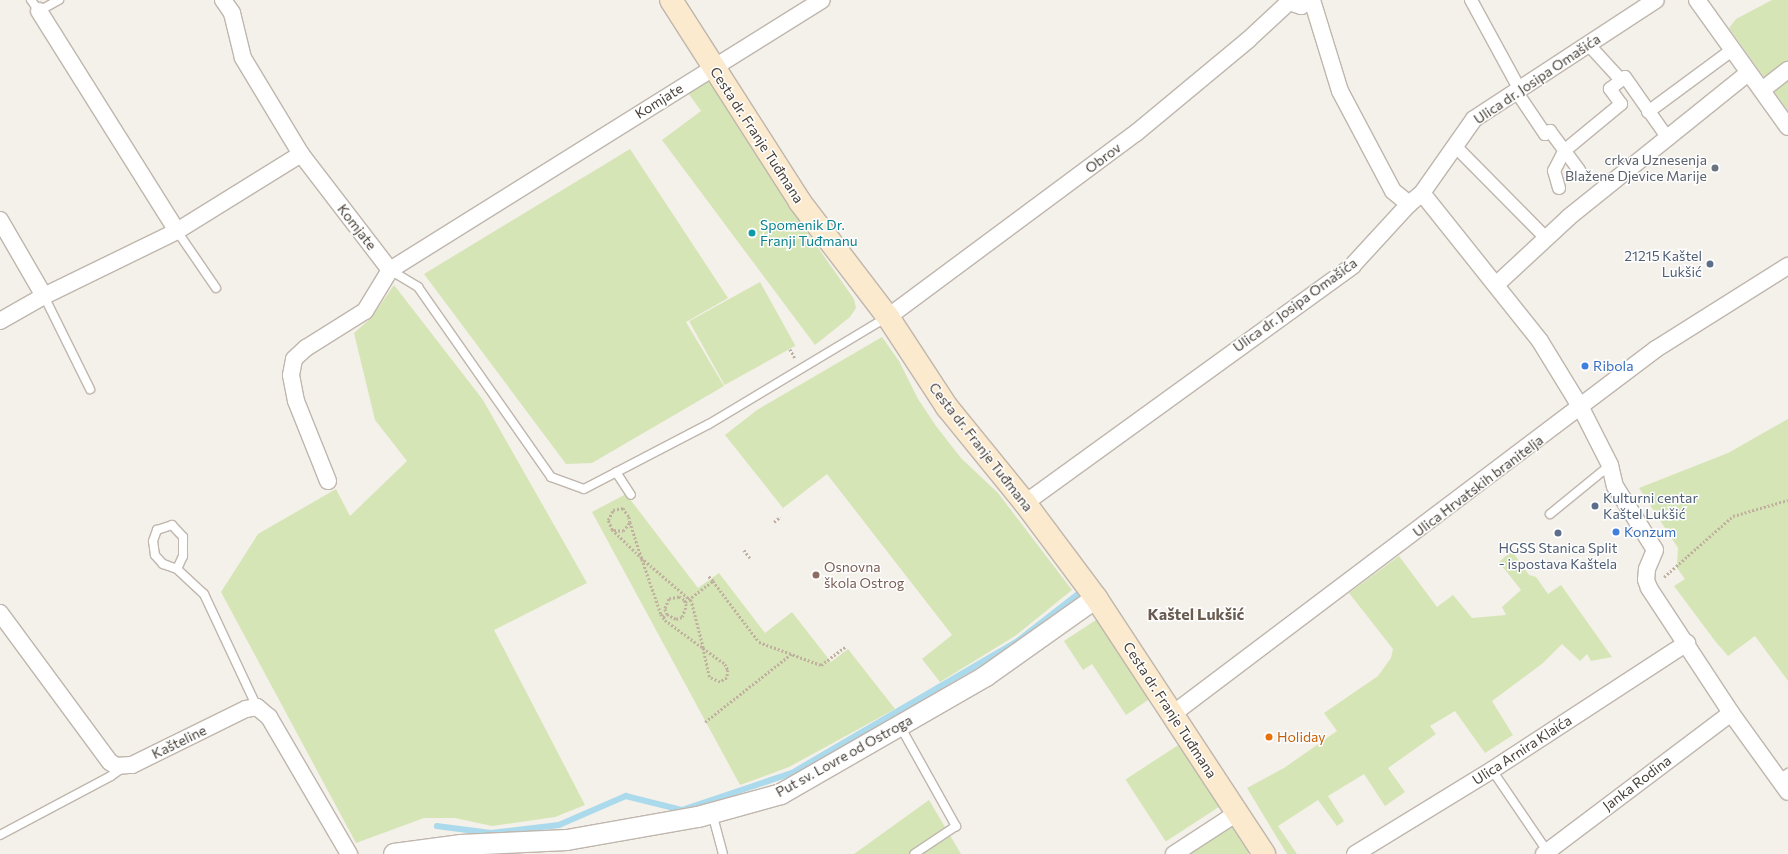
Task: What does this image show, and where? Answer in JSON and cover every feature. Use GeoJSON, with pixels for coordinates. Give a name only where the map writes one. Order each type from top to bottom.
{"type":"FeatureCollection","features":[{"type":"Feature","properties":{"kind":"main road","name":"Cesta dr. Franje Tuđmana"},"geometry":{"type":"LineString","coordinates":[[671,0],[707,74],[794,204],[888,317],[947,406],[1025,503],[1096,598],[1174,713],[1264,854]]}},
{"type":"Feature","properties":{"kind":"street","name":"Komjate"},"geometry":{"type":"LineString","coordinates":[[223,0],[232,13],[243,58],[301,154],[390,270],[707,74],[822,0]]}},
{"type":"Feature","properties":{"kind":"street"},"geometry":{"type":"LineString","coordinates":[[1311,0],[1340,91],[1393,191],[1409,204]]}},
{"type":"Feature","properties":{"kind":"street","name":"Obrov"},"geometry":{"type":"LineString","coordinates":[[888,317],[1136,133],[1248,40],[1289,1],[1302,6],[1311,0]]}},
{"type":"Feature","properties":{"kind":"street"},"geometry":{"type":"LineString","coordinates":[[1471,0],[1518,89],[1545,134],[1550,131],[1579,170]]}},
{"type":"Feature","properties":{"kind":"street","name":"Ulica dr. Josipa Omašića"},"geometry":{"type":"LineString","coordinates":[[1025,503],[1352,266],[1409,204],[1422,193],[1474,119],[1656,0]]}},
{"type":"Feature","properties":{"kind":"street"},"geometry":{"type":"LineString","coordinates":[[1697,0],[1788,127]]}},
{"type":"Feature","properties":{"kind":"street"},"geometry":{"type":"LineString","coordinates":[[35,6],[177,231]]}},
{"type":"Feature","properties":{"kind":"street"},"geometry":{"type":"LineString","coordinates":[[1588,44],[1621,80]]}},
{"type":"Feature","properties":{"kind":"street"},"geometry":{"type":"LineString","coordinates":[[1648,112],[1732,50]]}},
{"type":"Feature","properties":{"kind":"street"},"geometry":{"type":"LineString","coordinates":[[1762,90],[1788,70]]}},
{"type":"Feature","properties":{"kind":"street"},"geometry":{"type":"LineString","coordinates":[[1497,284],[1569,216],[1748,73]]}},
{"type":"Feature","properties":{"kind":"street"},"geometry":{"type":"LineString","coordinates":[[1559,188],[1554,171],[1564,151],[1621,104],[1610,89],[1625,77],[1648,112],[1667,137]]}},
{"type":"Feature","properties":{"kind":"street"},"geometry":{"type":"LineString","coordinates":[[1455,146],[1546,238]]}},
{"type":"Feature","properties":{"kind":"street"},"geometry":{"type":"LineString","coordinates":[[0,321],[44,296],[177,231],[301,154]]}},
{"type":"Feature","properties":{"kind":"street"},"geometry":{"type":"LineString","coordinates":[[1422,193],[1497,284],[1540,341],[1581,408],[1610,465],[1615,486],[1655,550],[1647,569],[1646,580],[1649,588],[1687,643],[1731,713],[1785,781]]}},
{"type":"Feature","properties":{"kind":"street"},"geometry":{"type":"LineString","coordinates":[[0,220],[44,296]]}},
{"type":"Feature","properties":{"kind":"street","name":"Ulica Hrvatskih branitelja"},"geometry":{"type":"LineString","coordinates":[[1174,713],[1581,408],[1656,349],[1788,266]]}},
{"type":"Feature","properties":{"kind":"street"},"geometry":{"type":"LineString","coordinates":[[328,481],[296,402],[291,375],[294,359],[306,348],[365,311],[390,270]]}},
{"type":"Feature","properties":{"kind":"street","name":"Put sv. Lovre od Ostroga"},"geometry":{"type":"LineString","coordinates":[[394,854],[461,845],[567,840],[698,817],[781,794],[986,676],[1096,598]]}},
{"type":"Feature","properties":{"kind":"street"},"geometry":{"type":"LineString","coordinates":[[0,613],[110,762],[124,766]]}},
{"type":"Feature","properties":{"kind":"street","name":"Ulica Arnira Klaića"},"geometry":{"type":"LineString","coordinates":[[1356,854],[1492,770],[1687,643]]}},
{"type":"Feature","properties":{"kind":"street"},"geometry":{"type":"LineString","coordinates":[[257,707],[269,716],[349,854]]}},
{"type":"Feature","properties":{"kind":"street","name":"Kašteline"},"geometry":{"type":"LineString","coordinates":[[124,766],[246,709],[257,707]]}},
{"type":"Feature","properties":{"kind":"street","name":"Janka Rodina"},"geometry":{"type":"LineString","coordinates":[[1546,853],[1731,713]]}},
{"type":"Feature","properties":{"kind":"street"},"geometry":{"type":"LineString","coordinates":[[1174,854],[1237,813]]}},
{"type":"Feature","properties":{"kind":"lane"},"geometry":{"type":"LineString","coordinates":[[35,6],[60,0]]}},
{"type":"Feature","properties":{"kind":"lane"},"geometry":{"type":"LineString","coordinates":[[177,231],[216,288]]}},
{"type":"Feature","properties":{"kind":"lane"},"geometry":{"type":"LineString","coordinates":[[390,270],[418,287],[551,477],[584,489],[709,424],[888,317]]}},
{"type":"Feature","properties":{"kind":"lane"},"geometry":{"type":"LineString","coordinates":[[44,296],[90,389]]}},
{"type":"Feature","properties":{"kind":"lane"},"geometry":{"type":"LineString","coordinates":[[1550,514],[1610,465]]}},
{"type":"Feature","properties":{"kind":"lane"},"geometry":{"type":"LineString","coordinates":[[616,472],[631,495]]}},
{"type":"Feature","properties":{"kind":"lane"},"geometry":{"type":"LineString","coordinates":[[177,569],[183,556],[183,537],[172,525],[157,530],[153,541],[155,555],[163,564],[177,569],[204,594],[257,707]]}},
{"type":"Feature","properties":{"kind":"lane"},"geometry":{"type":"LineString","coordinates":[[900,726],[956,826],[914,854]]}},
{"type":"Feature","properties":{"kind":"lane"},"geometry":{"type":"LineString","coordinates":[[0,835],[111,776],[124,766]]}},
{"type":"Feature","properties":{"kind":"lane"},"geometry":{"type":"LineString","coordinates":[[1492,770],[1546,853]]}},
{"type":"Feature","properties":{"kind":"lane"},"geometry":{"type":"LineString","coordinates":[[712,812],[723,854]]}},
{"type":"Feature","properties":{"kind":"path"},"geometry":{"type":"LineString","coordinates":[[1680,564],[1718,527],[1733,516],[1788,500]]}},
{"type":"Feature","properties":{"kind":"path"},"geometry":{"type":"LineString","coordinates":[[612,530],[608,520],[609,515],[617,508],[623,508],[630,522],[642,559],[663,617],[703,648],[726,664],[728,670],[726,678],[720,682],[709,677],[703,648],[689,599],[642,559],[612,530]]}},
{"type":"Feature","properties":{"kind":"path"},"geometry":{"type":"LineString","coordinates":[[774,522],[780,517]]}},
{"type":"Feature","properties":{"kind":"path"},"geometry":{"type":"LineString","coordinates":[[612,530],[623,531],[630,522]]}},
{"type":"Feature","properties":{"kind":"path"},"geometry":{"type":"LineString","coordinates":[[744,550],[750,558]]}},
{"type":"Feature","properties":{"kind":"path"},"geometry":{"type":"LineString","coordinates":[[708,576],[759,642],[821,665],[846,646]]}},
{"type":"Feature","properties":{"kind":"path"},"geometry":{"type":"LineString","coordinates":[[685,602],[713,581]]}},
{"type":"Feature","properties":{"kind":"path"},"geometry":{"type":"LineString","coordinates":[[679,597],[685,602],[685,611],[682,616],[676,619],[667,614],[665,609],[669,599],[679,597]]}},
{"type":"Feature","properties":{"kind":"path"},"geometry":{"type":"LineString","coordinates":[[663,617],[667,614]]}},
{"type":"Feature","properties":{"kind":"path"},"geometry":{"type":"LineString","coordinates":[[705,722],[791,654]]}},
{"type":"Feature","properties":{"kind":"green space"},"geometry":{"type":"Polygon","coordinates":[[[1772,0],[1788,0],[1788,111],[1729,28],[1736,19],[1772,0]]]}},
{"type":"Feature","properties":{"kind":"green space"},"geometry":{"type":"Polygon","coordinates":[[[699,81],[709,81],[793,212],[854,299],[856,308],[850,317],[815,345],[662,140],[701,111],[686,90],[699,81]]]}},
{"type":"Feature","properties":{"kind":"green space"},"geometry":{"type":"Polygon","coordinates":[[[630,149],[728,298],[686,322],[724,386],[592,463],[566,464],[424,274],[630,149]]]}},
{"type":"Feature","properties":{"kind":"green space"},"geometry":{"type":"Polygon","coordinates":[[[760,282],[795,346],[725,385],[689,321],[760,282]]]}},
{"type":"Feature","properties":{"kind":"green space"},"geometry":{"type":"Polygon","coordinates":[[[394,285],[483,400],[587,583],[494,630],[585,805],[555,817],[492,826],[455,818],[424,818],[356,843],[221,592],[258,534],[336,489],[350,516],[407,461],[375,420],[354,333],[371,318],[394,285]]]}},
{"type":"Feature","properties":{"kind":"green space"},"geometry":{"type":"Polygon","coordinates":[[[882,337],[899,361],[918,399],[936,426],[961,458],[998,493],[1072,590],[1015,636],[940,682],[922,659],[952,635],[827,474],[783,508],[725,435],[757,410],[882,337]]]}},
{"type":"Feature","properties":{"kind":"green space"},"geometry":{"type":"Polygon","coordinates":[[[1788,419],[1788,681],[1755,636],[1728,656],[1715,641],[1674,586],[1685,579],[1677,568],[1678,548],[1639,488],[1728,453],[1788,419]]]}},
{"type":"Feature","properties":{"kind":"green space"},"geometry":{"type":"Polygon","coordinates":[[[626,494],[698,588],[719,573],[765,633],[792,612],[831,662],[848,649],[895,709],[789,767],[740,785],[592,512],[626,494]]]}},
{"type":"Feature","properties":{"kind":"green space"},"geometry":{"type":"Polygon","coordinates":[[[1512,551],[1529,575],[1536,577],[1548,594],[1561,585],[1612,657],[1591,661],[1587,654],[1580,661],[1562,644],[1543,663],[1492,701],[1513,735],[1485,753],[1455,711],[1430,726],[1436,734],[1388,768],[1405,792],[1385,806],[1364,774],[1328,796],[1344,821],[1337,826],[1318,800],[1278,826],[1297,854],[1287,854],[1247,788],[1284,768],[1337,731],[1324,713],[1378,676],[1391,658],[1393,649],[1349,593],[1399,556],[1437,607],[1453,595],[1472,618],[1506,615],[1502,607],[1521,590],[1499,562],[1512,551]]]}},
{"type":"Feature","properties":{"kind":"green space"},"geometry":{"type":"Polygon","coordinates":[[[1099,618],[1151,698],[1126,715],[1092,664],[1083,670],[1064,641],[1099,618]]]}},
{"type":"Feature","properties":{"kind":"green space"},"geometry":{"type":"Polygon","coordinates":[[[1180,744],[1220,806],[1166,841],[1125,779],[1180,744]]]}},
{"type":"Feature","properties":{"kind":"green space"},"geometry":{"type":"Polygon","coordinates":[[[929,800],[961,854],[854,854],[929,800]]]}},
{"type":"Feature","properties":{"kind":"green space"},"geometry":{"type":"Polygon","coordinates":[[[1231,826],[1249,853],[1188,854],[1231,826]]]}},
{"type":"Feature","properties":{"kind":"waterway"},"geometry":{"type":"LineString","coordinates":[[437,826],[491,833],[559,825],[626,796],[682,810],[792,773],[1018,641],[1082,591]]}},
{"type":"Feature","properties":{"kind":"place","name":"crkva Uznesenja Blažene Djevice Marije"},"geometry":{"type":"Point","coordinates":[1715,168]}},
{"type":"Feature","properties":{"kind":"place","name":"Spomenik Dr. Franji Tuđmanu"},"geometry":{"type":"Point","coordinates":[752,233]}},
{"type":"Feature","properties":{"kind":"place","name":"21215 Kaštel Lukšić"},"geometry":{"type":"Point","coordinates":[1710,264]}},
{"type":"Feature","properties":{"kind":"place","name":"Ribola"},"geometry":{"type":"Point","coordinates":[1585,366]}},
{"type":"Feature","properties":{"kind":"place","name":"Kulturni centar Kaštel Lukšić"},"geometry":{"type":"Point","coordinates":[1595,506]}},
{"type":"Feature","properties":{"kind":"place","name":"Konzum"},"geometry":{"type":"Point","coordinates":[1616,532]}},
{"type":"Feature","properties":{"kind":"place","name":"HGSS Stanica Split - ispostava Kaštela"},"geometry":{"type":"Point","coordinates":[1558,533]}},
{"type":"Feature","properties":{"kind":"place","name":"Osnovna škola Ostrog"},"geometry":{"type":"Point","coordinates":[816,575]}},
{"type":"Feature","properties":{"kind":"place","name":"Holiday"},"geometry":{"type":"Point","coordinates":[1269,737]}},
{"type":"Feature","properties":{"kind":"district","name":"Kaštel Lukšić"},"geometry":{"type":"Point","coordinates":[1196,614]}}]}
